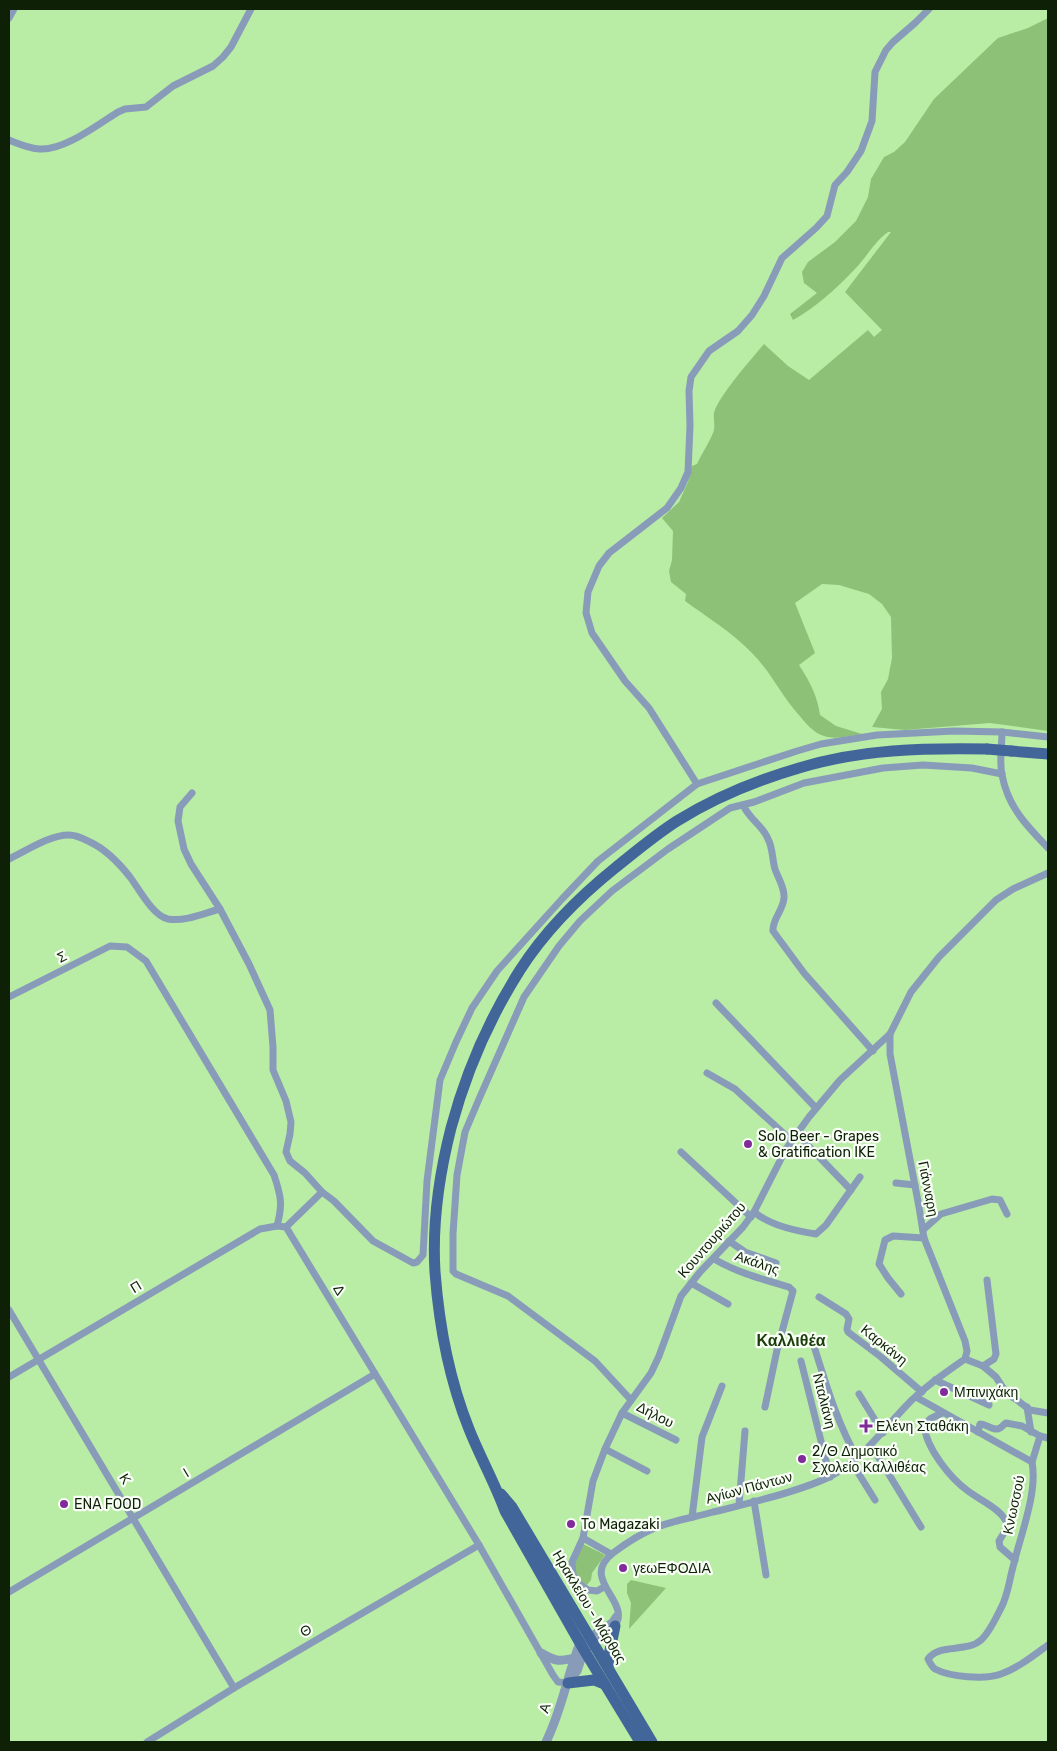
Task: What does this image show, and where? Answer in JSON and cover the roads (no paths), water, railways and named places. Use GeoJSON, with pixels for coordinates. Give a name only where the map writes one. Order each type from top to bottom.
{"type":"FeatureCollection","features":[{"type":"Feature","properties":{"kind":"main road","name":"Ηρακλείου - Μάρθας"},"geometry":{"type":"LineString","coordinates":[[640,1742],[604,1684],[587,1643],[512,1507],[497,1490],[484,1465],[468,1426],[446,1354],[435,1269],[435,1215],[441,1169],[457,1106],[479,1046],[521,969],[545,936],[573,905],[643,846],[678,821],[713,802],[781,774],[839,758],[879,751],[933,748],[987,749],[1048,754]]}},
{"type":"Feature","properties":{"kind":"main road"},"geometry":{"type":"LineString","coordinates":[[608,1667],[617,1620]]}},
{"type":"Feature","properties":{"kind":"main road","name":"Ηρακλείου - Μάρθας"},"geometry":{"type":"LineString","coordinates":[[587,1643],[608,1667],[652,1742]]}},
{"type":"Feature","properties":{"kind":"main road"},"geometry":{"type":"LineString","coordinates":[[568,1682],[594,1680],[604,1684]]}},
{"type":"Feature","properties":{"kind":"street"},"geometry":{"type":"LineString","coordinates":[[9,18],[14,9]]}},
{"type":"Feature","properties":{"kind":"street"},"geometry":{"type":"LineString","coordinates":[[9,140],[26,147],[53,148],[70,141],[118,112],[125,109],[146,107],[172,86],[213,66],[223,57],[231,47],[251,9]]}},
{"type":"Feature","properties":{"kind":"street"},"geometry":{"type":"LineString","coordinates":[[697,784],[649,708],[625,681],[592,633],[586,612],[588,592],[599,566],[609,553],[667,508],[681,488],[688,472],[689,391],[691,377],[709,351],[738,331],[752,315],[764,296],[782,258],[827,216],[834,186],[847,172],[861,151],[872,121],[875,72],[886,50],[928,9]]}},
{"type":"Feature","properties":{"kind":"street"},"geometry":{"type":"LineString","coordinates":[[1002,732],[1002,774],[1007,794],[1015,811],[1048,848]]}},
{"type":"Feature","properties":{"kind":"street"},"geometry":{"type":"LineString","coordinates":[[192,793],[180,807],[178,821],[184,849],[191,864],[220,909],[249,964],[270,1010],[273,1070],[286,1101],[291,1122],[286,1152],[290,1161],[305,1173],[373,1241],[413,1263],[418,1262],[423,1255],[427,1181],[440,1080],[472,1008],[497,971],[598,861],[697,784],[797,751],[843,740],[877,735],[1002,732],[1048,737]]}},
{"type":"Feature","properties":{"kind":"street"},"geometry":{"type":"LineString","coordinates":[[631,1400],[595,1361],[508,1296],[453,1271],[453,1234],[457,1174],[465,1132],[524,998],[565,940],[594,907],[668,849],[730,808],[804,783],[883,768],[923,765],[972,768],[1002,774]]}},
{"type":"Feature","properties":{"kind":"street"},"geometry":{"type":"LineString","coordinates":[[743,805],[747,815],[768,838],[776,870],[783,888],[784,898],[782,907],[773,924],[773,931],[804,973],[873,1050]]}},
{"type":"Feature","properties":{"kind":"street"},"geometry":{"type":"LineString","coordinates":[[9,859],[42,842],[69,835],[80,837],[110,855],[130,877],[154,909],[167,919],[197,916],[220,909]]}},
{"type":"Feature","properties":{"kind":"street","name":"Κουντουριώτου"},"geometry":{"type":"LineString","coordinates":[[604,1587],[588,1590],[579,1584],[573,1575],[572,1562],[583,1538],[594,1480],[605,1449],[622,1413],[651,1373],[681,1296],[753,1214],[779,1162],[816,1108],[840,1080],[890,1034],[911,992],[939,957],[996,900],[1013,889],[1048,873]]}},
{"type":"Feature","properties":{"kind":"street","name":"Σ"},"geometry":{"type":"LineString","coordinates":[[9,997],[110,946],[127,947],[146,961],[274,1175],[282,1210],[277,1226]]}},
{"type":"Feature","properties":{"kind":"street"},"geometry":{"type":"LineString","coordinates":[[716,1003],[816,1108]]}},
{"type":"Feature","properties":{"kind":"street","name":"Γιάνναρη"},"geometry":{"type":"LineString","coordinates":[[890,1034],[890,1054],[924,1234],[965,1341],[967,1351],[965,1358]]}},
{"type":"Feature","properties":{"kind":"street"},"geometry":{"type":"LineString","coordinates":[[707,1073],[735,1089],[792,1141]]}},
{"type":"Feature","properties":{"kind":"street"},"geometry":{"type":"LineString","coordinates":[[797,1134],[850,1190]]}},
{"type":"Feature","properties":{"kind":"street"},"geometry":{"type":"LineString","coordinates":[[681,1152],[753,1214],[772,1224],[816,1234],[826,1225],[860,1177]]}},
{"type":"Feature","properties":{"kind":"street"},"geometry":{"type":"LineString","coordinates":[[896,1183],[915,1185]]}},
{"type":"Feature","properties":{"kind":"street"},"geometry":{"type":"LineString","coordinates":[[277,1226],[286,1228],[322,1192]]}},
{"type":"Feature","properties":{"kind":"street"},"geometry":{"type":"LineString","coordinates":[[901,1294],[879,1264],[885,1240],[892,1236],[924,1234],[941,1214],[992,1199],[1000,1200],[1007,1214]]}},
{"type":"Feature","properties":{"kind":"street","name":"Π"},"geometry":{"type":"LineString","coordinates":[[9,1377],[260,1229],[277,1226]]}},
{"type":"Feature","properties":{"kind":"street","name":"Δ"},"geometry":{"type":"LineString","coordinates":[[286,1228],[479,1545],[553,1675],[558,1682],[568,1682]]}},
{"type":"Feature","properties":{"kind":"street"},"geometry":{"type":"LineString","coordinates":[[729,1242],[745,1252],[776,1263]]}},
{"type":"Feature","properties":{"kind":"street","name":"Ακάλης"},"geometry":{"type":"LineString","coordinates":[[714,1258],[730,1269],[789,1287],[792,1291],[765,1407]]}},
{"type":"Feature","properties":{"kind":"street"},"geometry":{"type":"LineString","coordinates":[[983,1366],[992,1360],[996,1354],[987,1280]]}},
{"type":"Feature","properties":{"kind":"street"},"geometry":{"type":"LineString","coordinates":[[691,1283],[728,1304]]}},
{"type":"Feature","properties":{"kind":"street","name":"Καρκάνη"},"geometry":{"type":"LineString","coordinates":[[819,1297],[846,1314],[849,1318],[848,1332],[881,1357],[919,1395]]}},
{"type":"Feature","properties":{"kind":"street","name":"Κ"},"geometry":{"type":"LineString","coordinates":[[9,1310],[234,1688]]}},
{"type":"Feature","properties":{"kind":"street"},"geometry":{"type":"LineString","coordinates":[[813,1343],[833,1409],[875,1500]]}},
{"type":"Feature","properties":{"kind":"street"},"geometry":{"type":"LineString","coordinates":[[965,1358],[983,1366],[996,1378],[1007,1394],[1030,1410],[1048,1413]]}},
{"type":"Feature","properties":{"kind":"street","name":"Αγίων Πάντων"},"geometry":{"type":"LineString","coordinates":[[611,1554],[647,1532],[671,1522],[754,1502],[806,1487],[830,1477],[855,1460],[883,1433],[907,1405],[935,1380],[965,1358]]}},
{"type":"Feature","properties":{"kind":"street","name":"Νταλιάνη"},"geometry":{"type":"LineString","coordinates":[[801,1361],[830,1477]]}},
{"type":"Feature","properties":{"kind":"street","name":"Ι"},"geometry":{"type":"LineString","coordinates":[[9,1592],[375,1374]]}},
{"type":"Feature","properties":{"kind":"street"},"geometry":{"type":"LineString","coordinates":[[935,1380],[989,1405]]}},
{"type":"Feature","properties":{"kind":"street"},"geometry":{"type":"LineString","coordinates":[[692,1517],[702,1437],[722,1386]]}},
{"type":"Feature","properties":{"kind":"street"},"geometry":{"type":"LineString","coordinates":[[859,1394],[883,1433]]}},
{"type":"Feature","properties":{"kind":"street","name":"Κνωσσού"},"geometry":{"type":"LineString","coordinates":[[919,1395],[942,1413],[1032,1462],[1034,1472],[1025,1522],[1001,1608],[980,1641],[972,1646],[939,1652],[928,1659],[936,1669],[951,1674],[995,1676],[1022,1664],[1048,1645]]}},
{"type":"Feature","properties":{"kind":"street"},"geometry":{"type":"LineString","coordinates":[[1027,1408],[1031,1432]]}},
{"type":"Feature","properties":{"kind":"street","name":"Δήλου"},"geometry":{"type":"LineString","coordinates":[[622,1413],[676,1440]]}},
{"type":"Feature","properties":{"kind":"street"},"geometry":{"type":"LineString","coordinates":[[942,1413],[930,1419],[924,1425],[932,1447],[941,1464],[951,1476],[966,1490],[1004,1517],[1008,1526],[999,1541],[1000,1547],[1014,1563]]}},
{"type":"Feature","properties":{"kind":"street"},"geometry":{"type":"LineString","coordinates":[[978,1432],[980,1424],[995,1430],[1006,1423],[1022,1426],[1031,1432],[1048,1438]]}},
{"type":"Feature","properties":{"kind":"street"},"geometry":{"type":"LineString","coordinates":[[738,1505],[745,1431]]}},
{"type":"Feature","properties":{"kind":"street"},"geometry":{"type":"LineString","coordinates":[[1032,1462],[1040,1436]]}},
{"type":"Feature","properties":{"kind":"street"},"geometry":{"type":"LineString","coordinates":[[871,1445],[921,1527]]}},
{"type":"Feature","properties":{"kind":"street"},"geometry":{"type":"LineString","coordinates":[[605,1449],[647,1471]]}},
{"type":"Feature","properties":{"kind":"street"},"geometry":{"type":"LineString","coordinates":[[754,1502],[766,1574]]}},
{"type":"Feature","properties":{"kind":"street"},"geometry":{"type":"LineString","coordinates":[[583,1538],[611,1554],[601,1568],[604,1587],[616,1603],[617,1620],[607,1634],[587,1643]]}},
{"type":"Feature","properties":{"kind":"street","name":"Θ"},"geometry":{"type":"LineString","coordinates":[[148,1742],[234,1688],[479,1545]]}},
{"type":"Feature","properties":{"kind":"street"},"geometry":{"type":"LineString","coordinates":[[587,1643],[617,1620]]}},
{"type":"Feature","properties":{"kind":"street","name":"Α"},"geometry":{"type":"LineString","coordinates":[[546,1742],[558,1715],[574,1658],[587,1643]]}},
{"type":"Feature","properties":{"kind":"street","name":"Α"},"geometry":{"type":"LineString","coordinates":[[568,1682],[576,1671],[587,1643]]}},
{"type":"Feature","properties":{"kind":"street"},"geometry":{"type":"LineString","coordinates":[[541,1652],[554,1660],[560,1661],[574,1658]]}},
{"type":"Feature","properties":{"kind":"place","name":"Solo Beer - Grapes & Gratification IKE"},"geometry":{"type":"Point","coordinates":[748,1144]}},
{"type":"Feature","properties":{"kind":"place","name":"Μπινιχάκη"},"geometry":{"type":"Point","coordinates":[944,1392]}},
{"type":"Feature","properties":{"kind":"place","name":"Ελένη Σταθάκη"},"geometry":{"type":"Point","coordinates":[866,1426]}},
{"type":"Feature","properties":{"kind":"place","name":"2/Θ Δημοτικό Σχολείο Καλλιθέας"},"geometry":{"type":"Point","coordinates":[802,1459]}},
{"type":"Feature","properties":{"kind":"place","name":"ENA FOOD"},"geometry":{"type":"Point","coordinates":[64,1504]}},
{"type":"Feature","properties":{"kind":"place","name":"To Magazaki"},"geometry":{"type":"Point","coordinates":[571,1524]}},
{"type":"Feature","properties":{"kind":"place","name":"γεωΕΦΟΔΙΑ"},"geometry":{"type":"Point","coordinates":[623,1568]}},
{"type":"Feature","properties":{"kind":"district","name":"Καλλιθέα"},"geometry":{"type":"Point","coordinates":[791,1340]}}]}
